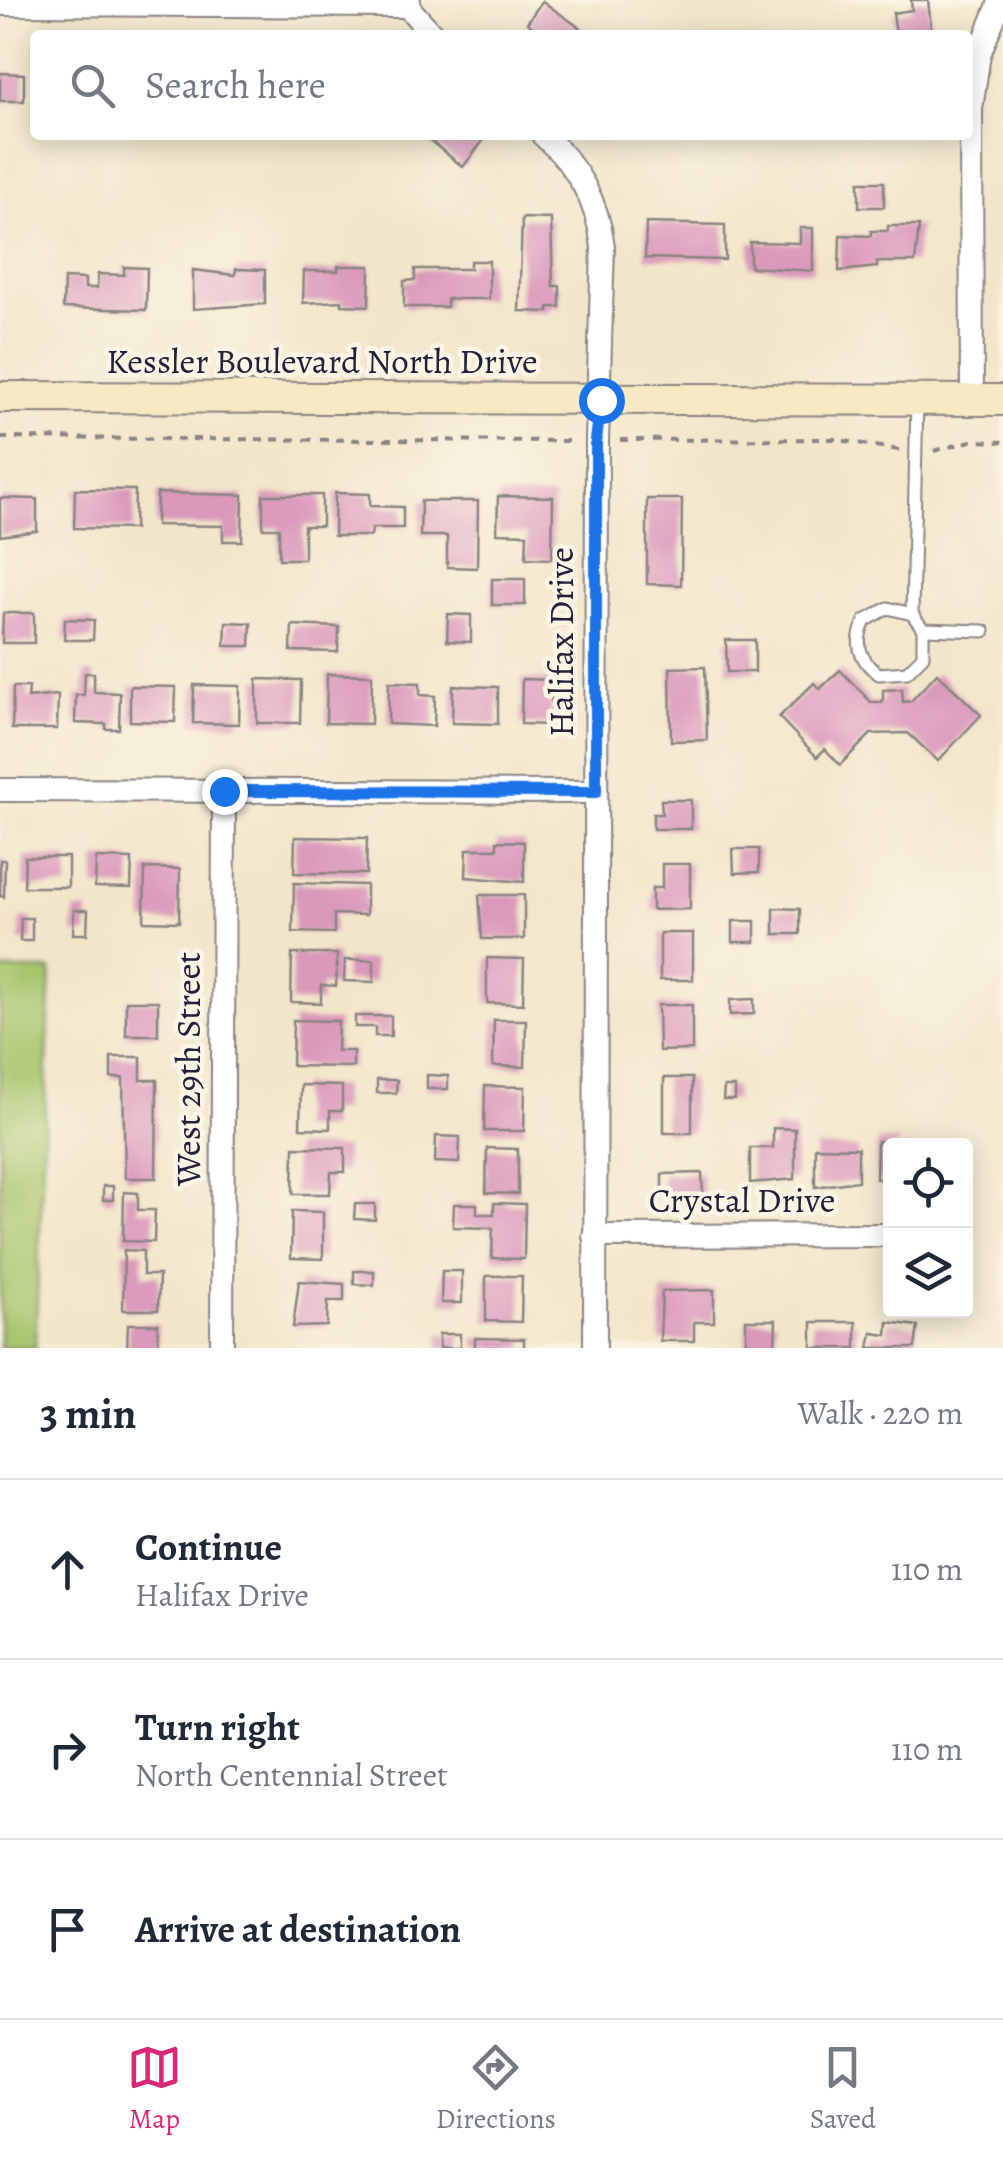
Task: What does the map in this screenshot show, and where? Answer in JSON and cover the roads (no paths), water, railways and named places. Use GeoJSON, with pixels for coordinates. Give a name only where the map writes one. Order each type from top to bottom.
{"type":"FeatureCollection","features":[{"type":"Feature","properties":{"kind":"main road","name":"Kessler Boulevard North Drive"},"geometry":{"type":"LineString","coordinates":[[0,397],[1003,400]]}},
{"type":"Feature","properties":{"kind":"street"},"geometry":{"type":"LineString","coordinates":[[973,95],[979,54],[1001,0]]}},
{"type":"Feature","properties":{"kind":"street"},"geometry":{"type":"LineString","coordinates":[[4,3],[408,3],[429,30]]}},
{"type":"Feature","properties":{"kind":"street","name":"Halifax Drive"},"geometry":{"type":"LineString","coordinates":[[548,140],[580,175],[601,226],[601,400],[596,440],[595,1348]]}},
{"type":"Feature","properties":{"kind":"street"},"geometry":{"type":"LineString","coordinates":[[971,140],[972,400]]}},
{"type":"Feature","properties":{"kind":"street"},"geometry":{"type":"LineString","coordinates":[[0,790],[596,792]]}},
{"type":"Feature","properties":{"kind":"street","name":"West 29th Street"},"geometry":{"type":"LineString","coordinates":[[222,1348],[224,791]]}},
{"type":"Feature","properties":{"kind":"street","name":"Crystal Drive"},"geometry":{"type":"LineString","coordinates":[[594,1236],[883,1235]]}},
{"type":"Feature","properties":{"kind":"lane"},"geometry":{"type":"LineString","coordinates":[[912,614],[917,400]]}},
{"type":"Feature","properties":{"kind":"lane"},"geometry":{"type":"LineString","coordinates":[[888,608],[912,614],[924,628],[923,656],[908,672],[879,674],[864,662],[858,644],[865,621],[888,608]]}},
{"type":"Feature","properties":{"kind":"lane"},"geometry":{"type":"LineString","coordinates":[[924,628],[984,630]]}}]}
